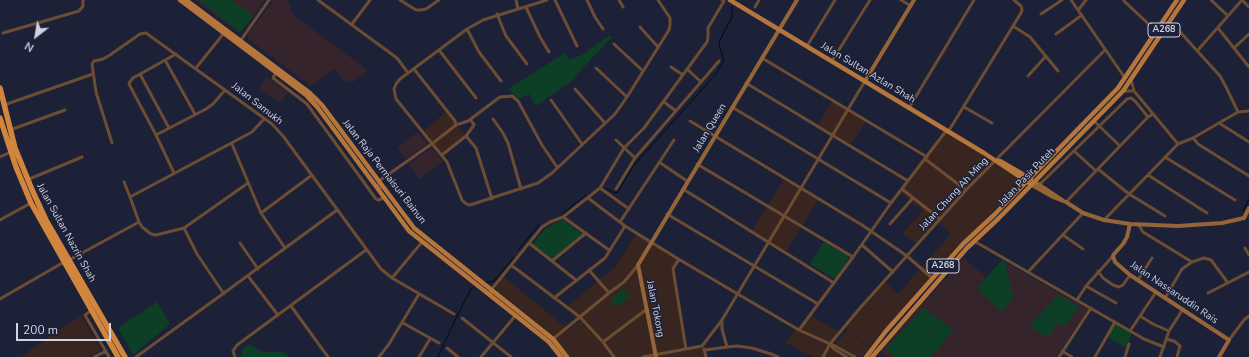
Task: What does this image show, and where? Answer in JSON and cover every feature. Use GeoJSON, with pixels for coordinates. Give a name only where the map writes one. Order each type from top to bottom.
{"type":"FeatureCollection","features":[{"type":"Feature","properties":{"kind":"highway","name":"Jalan Sultan Nazrin Shah"},"geometry":{"type":"LineString","coordinates":[[0,88],[10,130],[27,180],[92,310],[118,357]]}},
{"type":"Feature","properties":{"kind":"highway","name":"Jalan Sultan Nazrin Shah"},"geometry":{"type":"LineString","coordinates":[[0,118],[11,152],[31,203],[125,357]]}},
{"type":"Feature","properties":{"kind":"main road","name":"Jalan Raja Permaisuri Bainun"},"geometry":{"type":"LineString","coordinates":[[180,0],[306,95],[318,108],[407,228],[422,242],[549,342],[561,357]]}},
{"type":"Feature","properties":{"kind":"main road","name":"Jalan Raja Permaisuri Bainun"},"geometry":{"type":"LineString","coordinates":[[186,0],[310,93],[322,105],[414,228],[553,339],[568,357]]}},
{"type":"Feature","properties":{"kind":"main road","name":"Jalan Sultan Azlan Shah"},"geometry":{"type":"LineString","coordinates":[[730,0],[947,131],[996,161],[998,164],[1028,180],[1053,197],[1066,202]]}},
{"type":"Feature","properties":{"kind":"main road","name":"Jalan Queen"},"geometry":{"type":"LineString","coordinates":[[638,265],[650,242],[796,0]]}},
{"type":"Feature","properties":{"kind":"main road"},"geometry":{"type":"LineString","coordinates":[[865,81],[914,0]]}},
{"type":"Feature","properties":{"kind":"main road","name":"Jalan Pasir Puteh"},"geometry":{"type":"LineString","coordinates":[[872,357],[974,241],[999,218],[1123,91],[1184,0]]}},
{"type":"Feature","properties":{"kind":"main road","name":"Jalan Pasir Puteh"},"geometry":{"type":"LineString","coordinates":[[866,357],[886,331],[963,244],[995,214],[1118,88],[1175,1]]}},
{"type":"Feature","properties":{"kind":"main road"},"geometry":{"type":"LineString","coordinates":[[241,40],[241,44],[250,53]]}},
{"type":"Feature","properties":{"kind":"main road"},"geometry":{"type":"LineString","coordinates":[[1066,202],[1083,213],[1104,220],[1130,224],[1178,226],[1222,223],[1244,218],[1249,208]]}},
{"type":"Feature","properties":{"kind":"main road"},"geometry":{"type":"LineString","coordinates":[[1113,256],[1127,237],[1130,224]]}},
{"type":"Feature","properties":{"kind":"main road","name":"Jalan Nassaruddin Rais"},"geometry":{"type":"LineString","coordinates":[[1113,256],[1115,262],[1130,275],[1229,340]]}},
{"type":"Feature","properties":{"kind":"main road","name":"Jalan Tokong"},"geometry":{"type":"LineString","coordinates":[[638,265],[655,356]]}},
{"type":"Feature","properties":{"kind":"main road"},"geometry":{"type":"LineString","coordinates":[[1219,357],[1229,340]]}},
{"type":"Feature","properties":{"kind":"street"},"geometry":{"type":"LineString","coordinates":[[3,33],[78,11],[83,6],[83,0]]}},
{"type":"Feature","properties":{"kind":"street"},"geometry":{"type":"LineString","coordinates":[[241,40],[269,0]]}},
{"type":"Feature","properties":{"kind":"street"},"geometry":{"type":"LineString","coordinates":[[318,0],[397,58],[408,73]]}},
{"type":"Feature","properties":{"kind":"street"},"geometry":{"type":"LineString","coordinates":[[352,24],[370,0]]}},
{"type":"Feature","properties":{"kind":"street"},"geometry":{"type":"LineString","coordinates":[[400,0],[416,10],[426,9],[439,0]]}},
{"type":"Feature","properties":{"kind":"street"},"geometry":{"type":"LineString","coordinates":[[516,0],[518,9]]}},
{"type":"Feature","properties":{"kind":"street"},"geometry":{"type":"LineString","coordinates":[[547,0],[497,14],[483,20],[467,29],[408,73],[396,84],[394,89],[396,99],[447,162],[462,200],[465,203],[474,204],[492,199],[538,183],[545,179],[618,110],[628,97],[669,30],[670,18],[658,0]]}},
{"type":"Feature","properties":{"kind":"street"},"geometry":{"type":"LineString","coordinates":[[556,0],[577,46]]}},
{"type":"Feature","properties":{"kind":"street"},"geometry":{"type":"LineString","coordinates":[[587,0],[603,29]]}},
{"type":"Feature","properties":{"kind":"street"},"geometry":{"type":"LineString","coordinates":[[619,0],[623,7]]}},
{"type":"Feature","properties":{"kind":"street"},"geometry":{"type":"LineString","coordinates":[[494,299],[491,294],[491,290],[542,227],[564,217],[600,188],[624,148],[641,132],[707,42],[709,24],[724,1],[722,0]]}},
{"type":"Feature","properties":{"kind":"street"},"geometry":{"type":"LineString","coordinates":[[754,7],[759,0]]}},
{"type":"Feature","properties":{"kind":"street"},"geometry":{"type":"LineString","coordinates":[[807,46],[835,0]]}},
{"type":"Feature","properties":{"kind":"street"},"geometry":{"type":"LineString","coordinates":[[832,61],[870,0]]}},
{"type":"Feature","properties":{"kind":"street"},"geometry":{"type":"LineString","coordinates":[[901,0],[911,6]]}},
{"type":"Feature","properties":{"kind":"street"},"geometry":{"type":"LineString","coordinates":[[909,108],[974,0]]}},
{"type":"Feature","properties":{"kind":"street"},"geometry":{"type":"LineString","coordinates":[[799,330],[891,203],[947,131],[964,106],[1022,10],[1021,6],[1014,0]]}},
{"type":"Feature","properties":{"kind":"street"},"geometry":{"type":"LineString","coordinates":[[1040,14],[1062,0]]}},
{"type":"Feature","properties":{"kind":"street"},"geometry":{"type":"LineString","coordinates":[[1072,0],[1125,78]]}},
{"type":"Feature","properties":{"kind":"street"},"geometry":{"type":"LineString","coordinates":[[1079,10],[1086,0]]}},
{"type":"Feature","properties":{"kind":"street"},"geometry":{"type":"LineString","coordinates":[[1211,0],[1228,16]]}},
{"type":"Feature","properties":{"kind":"street"},"geometry":{"type":"LineString","coordinates":[[1198,50],[1242,0],[1249,7]]}},
{"type":"Feature","properties":{"kind":"street"},"geometry":{"type":"LineString","coordinates":[[1124,1],[1156,32]]}},
{"type":"Feature","properties":{"kind":"street"},"geometry":{"type":"LineString","coordinates":[[526,7],[549,52]]}},
{"type":"Feature","properties":{"kind":"street"},"geometry":{"type":"LineString","coordinates":[[497,14],[506,36],[527,64]]}},
{"type":"Feature","properties":{"kind":"street"},"geometry":{"type":"LineString","coordinates":[[1056,34],[1082,15]]}},
{"type":"Feature","properties":{"kind":"street"},"geometry":{"type":"LineString","coordinates":[[1168,24],[1181,33],[1198,50],[1224,82],[1238,112]]}},
{"type":"Feature","properties":{"kind":"street"},"geometry":{"type":"LineString","coordinates":[[1013,26],[1027,34],[1058,70]]}},
{"type":"Feature","properties":{"kind":"street"},"geometry":{"type":"LineString","coordinates":[[640,27],[658,47]]}},
{"type":"Feature","properties":{"kind":"street"},"geometry":{"type":"LineString","coordinates":[[1218,28],[1249,67]]}},
{"type":"Feature","properties":{"kind":"street"},"geometry":{"type":"LineString","coordinates":[[467,29],[479,52],[501,81]]}},
{"type":"Feature","properties":{"kind":"street","name":"Jalan Samukh"},"geometry":{"type":"LineString","coordinates":[[93,74],[92,64],[94,61],[110,55],[143,32],[150,35],[278,130],[381,269],[392,278],[454,314]]}},
{"type":"Feature","properties":{"kind":"street"},"geometry":{"type":"LineString","coordinates":[[196,68],[224,33]]}},
{"type":"Feature","properties":{"kind":"street"},"geometry":{"type":"LineString","coordinates":[[1234,48],[1249,34]]}},
{"type":"Feature","properties":{"kind":"street"},"geometry":{"type":"LineString","coordinates":[[614,44],[643,71]]}},
{"type":"Feature","properties":{"kind":"street"},"geometry":{"type":"LineString","coordinates":[[439,50],[476,98]]}},
{"type":"Feature","properties":{"kind":"street","name":"Jalan Chung Ah Ming"},"geometry":{"type":"LineString","coordinates":[[823,357],[830,344],[966,190],[1105,50]]}},
{"type":"Feature","properties":{"kind":"street"},"geometry":{"type":"LineString","coordinates":[[174,173],[130,86],[130,80],[176,54]]}},
{"type":"Feature","properties":{"kind":"street"},"geometry":{"type":"LineString","coordinates":[[1028,76],[1046,56]]}},
{"type":"Feature","properties":{"kind":"street"},"geometry":{"type":"LineString","coordinates":[[762,58],[926,158],[966,190]]}},
{"type":"Feature","properties":{"kind":"street"},"geometry":{"type":"LineString","coordinates":[[165,60],[195,114]]}},
{"type":"Feature","properties":{"kind":"street"},"geometry":{"type":"LineString","coordinates":[[616,189],[635,158],[718,61]]}},
{"type":"Feature","properties":{"kind":"street"},"geometry":{"type":"LineString","coordinates":[[671,67],[683,75]]}},
{"type":"Feature","properties":{"kind":"street"},"geometry":{"type":"LineString","coordinates":[[596,68],[628,97]]}},
{"type":"Feature","properties":{"kind":"street"},"geometry":{"type":"LineString","coordinates":[[414,69],[455,121],[456,125]]}},
{"type":"Feature","properties":{"kind":"street"},"geometry":{"type":"LineString","coordinates":[[687,69],[701,82]]}},
{"type":"Feature","properties":{"kind":"street","name":"Jalan Raja Permaisuri Bainun"},"geometry":{"type":"LineString","coordinates":[[276,72],[272,78],[307,104],[376,199],[378,200],[384,197]]}},
{"type":"Feature","properties":{"kind":"street"},"geometry":{"type":"LineString","coordinates":[[4,105],[93,74],[100,108],[112,143]]}},
{"type":"Feature","properties":{"kind":"street"},"geometry":{"type":"LineString","coordinates":[[140,74],[169,128]]}},
{"type":"Feature","properties":{"kind":"street"},"geometry":{"type":"LineString","coordinates":[[1131,79],[1134,91],[1178,144]]}},
{"type":"Feature","properties":{"kind":"street"},"geometry":{"type":"LineString","coordinates":[[643,357],[655,356],[686,348],[702,346],[722,320],[865,81]]}},
{"type":"Feature","properties":{"kind":"street"},"geometry":{"type":"LineString","coordinates":[[746,83],[908,181]]}},
{"type":"Feature","properties":{"kind":"street"},"geometry":{"type":"LineString","coordinates":[[575,89],[605,123]]}},
{"type":"Feature","properties":{"kind":"street"},"geometry":{"type":"LineString","coordinates":[[156,135],[206,109],[213,104],[225,90]]}},
{"type":"Feature","properties":{"kind":"street"},"geometry":{"type":"LineString","coordinates":[[295,95],[299,90]]}},
{"type":"Feature","properties":{"kind":"street"},"geometry":{"type":"LineString","coordinates":[[1123,91],[1134,91]]}},
{"type":"Feature","properties":{"kind":"street"},"geometry":{"type":"LineString","coordinates":[[384,197],[378,186],[379,182],[433,144],[456,125],[470,120],[500,97],[508,96],[515,98],[518,101],[542,145],[557,167]]}},
{"type":"Feature","properties":{"kind":"street"},"geometry":{"type":"LineString","coordinates":[[1038,186],[1128,99],[1131,98],[1135,101],[1148,117]]}},
{"type":"Feature","properties":{"kind":"street"},"geometry":{"type":"LineString","coordinates":[[551,100],[582,144]]}},
{"type":"Feature","properties":{"kind":"street"},"geometry":{"type":"LineString","coordinates":[[664,102],[676,111]]}},
{"type":"Feature","properties":{"kind":"street"},"geometry":{"type":"LineString","coordinates":[[964,106],[992,123]]}},
{"type":"Feature","properties":{"kind":"street"},"geometry":{"type":"LineString","coordinates":[[732,108],[891,203]]}},
{"type":"Feature","properties":{"kind":"street"},"geometry":{"type":"LineString","coordinates":[[10,130],[64,110]]}},
{"type":"Feature","properties":{"kind":"street"},"geometry":{"type":"LineString","coordinates":[[1104,220],[1178,144],[1193,138],[1238,112],[1249,111]]}},
{"type":"Feature","properties":{"kind":"street"},"geometry":{"type":"LineString","coordinates":[[1066,202],[1148,117],[1153,114]]}},
{"type":"Feature","properties":{"kind":"street"},"geometry":{"type":"LineString","coordinates":[[130,197],[232,144],[252,132],[264,119]]}},
{"type":"Feature","properties":{"kind":"street"},"geometry":{"type":"LineString","coordinates":[[493,119],[508,143],[521,189]]}},
{"type":"Feature","properties":{"kind":"street"},"geometry":{"type":"LineString","coordinates":[[442,155],[466,136],[474,126],[470,120]]}},
{"type":"Feature","properties":{"kind":"street"},"geometry":{"type":"LineString","coordinates":[[690,121],[871,231],[907,256],[932,278]]}},
{"type":"Feature","properties":{"kind":"street"},"geometry":{"type":"LineString","coordinates":[[1094,121],[1120,146]]}},
{"type":"Feature","properties":{"kind":"street"},"geometry":{"type":"LineString","coordinates":[[1219,123],[1249,142]]}},
{"type":"Feature","properties":{"kind":"street"},"geometry":{"type":"LineString","coordinates":[[466,136],[476,148],[492,199]]}},
{"type":"Feature","properties":{"kind":"street"},"geometry":{"type":"LineString","coordinates":[[1193,138],[1198,144],[1249,176]]}},
{"type":"Feature","properties":{"kind":"street"},"geometry":{"type":"LineString","coordinates":[[616,140],[635,158]]}},
{"type":"Feature","properties":{"kind":"street"},"geometry":{"type":"LineString","coordinates":[[620,222],[630,209],[674,140]]}},
{"type":"Feature","properties":{"kind":"street"},"geometry":{"type":"LineString","coordinates":[[232,144],[261,213],[285,248]]}},
{"type":"Feature","properties":{"kind":"street"},"geometry":{"type":"LineString","coordinates":[[1074,151],[1130,194],[1165,216]]}},
{"type":"Feature","properties":{"kind":"street"},"geometry":{"type":"LineString","coordinates":[[0,157],[11,152]]}},
{"type":"Feature","properties":{"kind":"street"},"geometry":{"type":"LineString","coordinates":[[1165,157],[1235,200]]}},
{"type":"Feature","properties":{"kind":"street"},"geometry":{"type":"LineString","coordinates":[[27,180],[82,158]]}},
{"type":"Feature","properties":{"kind":"street"},"geometry":{"type":"LineString","coordinates":[[659,162],[688,181]]}},
{"type":"Feature","properties":{"kind":"street"},"geometry":{"type":"LineString","coordinates":[[698,164],[853,257]]}},
{"type":"Feature","properties":{"kind":"street"},"geometry":{"type":"LineString","coordinates":[[261,213],[312,175]]}},
{"type":"Feature","properties":{"kind":"street"},"geometry":{"type":"LineString","coordinates":[[1148,175],[1207,213]]}},
{"type":"Feature","properties":{"kind":"street"},"geometry":{"type":"LineString","coordinates":[[124,182],[139,222],[146,231],[156,235],[184,228],[248,183]]}},
{"type":"Feature","properties":{"kind":"street"},"geometry":{"type":"LineString","coordinates":[[600,188],[630,209]]}},
{"type":"Feature","properties":{"kind":"street"},"geometry":{"type":"LineString","coordinates":[[683,189],[834,283]]}},
{"type":"Feature","properties":{"kind":"street"},"geometry":{"type":"LineString","coordinates":[[902,189],[940,220]]}},
{"type":"Feature","properties":{"kind":"street"},"geometry":{"type":"LineString","coordinates":[[588,198],[625,226],[680,260],[799,330],[855,357]]}},
{"type":"Feature","properties":{"kind":"street"},"geometry":{"type":"LineString","coordinates":[[890,224],[913,198]]}},
{"type":"Feature","properties":{"kind":"street"},"geometry":{"type":"LineString","coordinates":[[0,220],[31,203]]}},
{"type":"Feature","properties":{"kind":"street"},"geometry":{"type":"LineString","coordinates":[[136,357],[337,210]]}},
{"type":"Feature","properties":{"kind":"street"},"geometry":{"type":"LineString","coordinates":[[1028,272],[1083,213]]}},
{"type":"Feature","properties":{"kind":"street"},"geometry":{"type":"LineString","coordinates":[[667,214],[818,304]]}},
{"type":"Feature","properties":{"kind":"street"},"geometry":{"type":"LineString","coordinates":[[564,217],[609,250]]}},
{"type":"Feature","properties":{"kind":"street"},"geometry":{"type":"LineString","coordinates":[[1244,218],[1249,220]]}},
{"type":"Feature","properties":{"kind":"street"},"geometry":{"type":"LineString","coordinates":[[0,299],[139,222]]}},
{"type":"Feature","properties":{"kind":"street"},"geometry":{"type":"LineString","coordinates":[[1138,224],[1144,232],[1192,262]]}},
{"type":"Feature","properties":{"kind":"street"},"geometry":{"type":"LineString","coordinates":[[554,298],[604,258],[625,226]]}},
{"type":"Feature","properties":{"kind":"street"},"geometry":{"type":"LineString","coordinates":[[184,228],[196,254],[224,294]]}},
{"type":"Feature","properties":{"kind":"street"},"geometry":{"type":"LineString","coordinates":[[552,261],[586,233]]}},
{"type":"Feature","properties":{"kind":"street"},"geometry":{"type":"LineString","coordinates":[[1063,235],[1083,249]]}},
{"type":"Feature","properties":{"kind":"street"},"geometry":{"type":"LineString","coordinates":[[974,241],[1144,339],[1164,347]]}},
{"type":"Feature","properties":{"kind":"street"},"geometry":{"type":"LineString","coordinates":[[392,278],[422,242]]}},
{"type":"Feature","properties":{"kind":"street"},"geometry":{"type":"LineString","coordinates":[[240,243],[258,268]]}},
{"type":"Feature","properties":{"kind":"street"},"geometry":{"type":"LineString","coordinates":[[529,243],[576,280]]}},
{"type":"Feature","properties":{"kind":"street"},"geometry":{"type":"LineString","coordinates":[[862,245],[893,272]]}},
{"type":"Feature","properties":{"kind":"street"},"geometry":{"type":"LineString","coordinates":[[1245,248],[1249,255]]}},
{"type":"Feature","properties":{"kind":"street"},"geometry":{"type":"LineString","coordinates":[[235,357],[234,348],[237,345],[366,250]]}},
{"type":"Feature","properties":{"kind":"street"},"geometry":{"type":"LineString","coordinates":[[1077,300],[1086,286],[1113,256]]}},
{"type":"Feature","properties":{"kind":"street"},"geometry":{"type":"LineString","coordinates":[[1138,280],[1152,258]]}},
{"type":"Feature","properties":{"kind":"street"},"geometry":{"type":"LineString","coordinates":[[1165,298],[1182,269],[1192,262],[1204,258],[1211,260],[1228,283]]}},
{"type":"Feature","properties":{"kind":"street"},"geometry":{"type":"LineString","coordinates":[[680,260],[676,262],[673,269],[686,348]]}},
{"type":"Feature","properties":{"kind":"street"},"geometry":{"type":"LineString","coordinates":[[511,265],[580,317],[603,342],[614,357]]}},
{"type":"Feature","properties":{"kind":"street"},"geometry":{"type":"LineString","coordinates":[[553,339],[624,282],[638,265]]}},
{"type":"Feature","properties":{"kind":"street"},"geometry":{"type":"LineString","coordinates":[[589,270],[609,293]]}},
{"type":"Feature","properties":{"kind":"street"},"geometry":{"type":"LineString","coordinates":[[1098,272],[1103,278],[1119,287],[1123,285],[1130,275]]}},
{"type":"Feature","properties":{"kind":"street"},"geometry":{"type":"LineString","coordinates":[[1208,293],[1249,272]]}},
{"type":"Feature","properties":{"kind":"street"},"geometry":{"type":"LineString","coordinates":[[248,276],[278,315]]}},
{"type":"Feature","properties":{"kind":"street"},"geometry":{"type":"LineString","coordinates":[[1086,286],[1116,303]]}},
{"type":"Feature","properties":{"kind":"street"},"geometry":{"type":"LineString","coordinates":[[1130,331],[1156,292]]}},
{"type":"Feature","properties":{"kind":"street"},"geometry":{"type":"LineString","coordinates":[[379,357],[390,344],[419,294]]}},
{"type":"Feature","properties":{"kind":"street"},"geometry":{"type":"LineString","coordinates":[[291,306],[328,357]]}},
{"type":"Feature","properties":{"kind":"street"},"geometry":{"type":"LineString","coordinates":[[1058,357],[1091,308]]}},
{"type":"Feature","properties":{"kind":"street"},"geometry":{"type":"LineString","coordinates":[[603,342],[647,309]]}},
{"type":"Feature","properties":{"kind":"street"},"geometry":{"type":"LineString","coordinates":[[1160,357],[1169,331],[1183,309]]}},
{"type":"Feature","properties":{"kind":"street"},"geometry":{"type":"LineString","coordinates":[[92,310],[85,315],[110,357]]}},
{"type":"Feature","properties":{"kind":"street"},"geometry":{"type":"LineString","coordinates":[[482,357],[516,315]]}},
{"type":"Feature","properties":{"kind":"street"},"geometry":{"type":"LineString","coordinates":[[1140,316],[1169,331]]}},
{"type":"Feature","properties":{"kind":"street"},"geometry":{"type":"LineString","coordinates":[[1229,340],[1249,316]]}},
{"type":"Feature","properties":{"kind":"street"},"geometry":{"type":"LineString","coordinates":[[462,318],[511,357]]}},
{"type":"Feature","properties":{"kind":"street"},"geometry":{"type":"LineString","coordinates":[[722,320],[724,338],[727,346]]}},
{"type":"Feature","properties":{"kind":"street"},"geometry":{"type":"LineString","coordinates":[[1095,357],[1115,322]]}},
{"type":"Feature","properties":{"kind":"street"},"geometry":{"type":"LineString","coordinates":[[402,323],[439,343]]}},
{"type":"Feature","properties":{"kind":"street"},"geometry":{"type":"LineString","coordinates":[[419,357],[430,339]]}},
{"type":"Feature","properties":{"kind":"street"},"geometry":{"type":"LineString","coordinates":[[1166,339],[1174,341],[1180,346],[1177,357]]}},
{"type":"Feature","properties":{"kind":"street"},"geometry":{"type":"LineString","coordinates":[[830,344],[834,349],[847,357]]}},
{"type":"Feature","properties":{"kind":"street"},"geometry":{"type":"LineString","coordinates":[[1125,357],[1129,344]]}},
{"type":"Feature","properties":{"kind":"street"},"geometry":{"type":"LineString","coordinates":[[702,346],[705,350],[706,357]]}},
{"type":"Feature","properties":{"kind":"street"},"geometry":{"type":"LineString","coordinates":[[705,350],[727,346],[752,348],[778,357]]}},
{"type":"Feature","properties":{"kind":"street"},"geometry":{"type":"LineString","coordinates":[[447,348],[458,357]]}},
{"type":"Feature","properties":{"kind":"street"},"geometry":{"type":"LineString","coordinates":[[94,357],[106,351]]}},
{"type":"Feature","properties":{"kind":"street"},"geometry":{"type":"LineString","coordinates":[[1062,351],[1072,357]]}},
{"type":"Feature","properties":{"kind":"shaded area"},"geometry":{"type":"Polygon","coordinates":[[[195,0],[265,0],[241,32],[238,32],[195,0]]]}},
{"type":"Feature","properties":{"kind":"shaded area"},"geometry":{"type":"Polygon","coordinates":[[[274,0],[288,0],[293,15],[368,70],[353,82],[351,80],[346,83],[335,69],[311,86],[248,39],[248,34],[274,0]]]}},
{"type":"Feature","properties":{"kind":"shaded area"},"geometry":{"type":"Polygon","coordinates":[[[267,77],[288,93],[280,103],[260,89],[260,86],[267,77]]]}},
{"type":"Feature","properties":{"kind":"shaded area"},"geometry":{"type":"Polygon","coordinates":[[[832,101],[866,121],[851,145],[818,125],[832,101]]]}},
{"type":"Feature","properties":{"kind":"shaded area"},"geometry":{"type":"Polygon","coordinates":[[[446,112],[465,135],[442,155],[424,131],[446,112]]]}},
{"type":"Feature","properties":{"kind":"shaded area"},"geometry":{"type":"Polygon","coordinates":[[[947,131],[1023,179],[869,347],[845,326],[885,282],[898,294],[951,234],[938,222],[917,244],[902,233],[923,211],[901,193],[947,131]]]}},
{"type":"Feature","properties":{"kind":"shaded area"},"geometry":{"type":"Polygon","coordinates":[[[418,132],[426,142],[426,145],[406,159],[397,147],[418,132]]]}},
{"type":"Feature","properties":{"kind":"shaded area"},"geometry":{"type":"Polygon","coordinates":[[[432,148],[443,162],[419,179],[409,164],[432,148]]]}},
{"type":"Feature","properties":{"kind":"shaded area"},"geometry":{"type":"Polygon","coordinates":[[[784,179],[818,200],[786,252],[752,231],[784,179]]]}},
{"type":"Feature","properties":{"kind":"shaded area"},"geometry":{"type":"Polygon","coordinates":[[[636,234],[680,260],[673,269],[686,348],[701,346],[705,350],[706,357],[570,357],[542,327],[495,289],[503,276],[569,330],[579,321],[566,308],[617,265],[636,234]]]}},
{"type":"Feature","properties":{"kind":"shaded area"},"geometry":{"type":"Polygon","coordinates":[[[964,258],[986,277],[977,289],[1012,297],[1006,263],[1088,309],[1056,357],[887,357],[880,351],[964,258]]]}},
{"type":"Feature","properties":{"kind":"shaded area"},"geometry":{"type":"Polygon","coordinates":[[[81,315],[101,350],[89,357],[21,357],[81,315]]]}},
{"type":"Feature","properties":{"kind":"shaded area"},"geometry":{"type":"Polygon","coordinates":[[[810,315],[840,332],[829,345],[844,357],[813,357],[786,343],[795,329],[799,331],[810,315]]]}},
{"type":"Feature","properties":{"kind":"shaded area"},"geometry":{"type":"Polygon","coordinates":[[[848,329],[869,348],[859,357],[835,345],[848,329]]]}},
{"type":"Feature","properties":{"kind":"green space"},"geometry":{"type":"Polygon","coordinates":[[[199,0],[232,0],[254,16],[241,31],[238,31],[199,0]]]}},
{"type":"Feature","properties":{"kind":"green space"},"geometry":{"type":"Polygon","coordinates":[[[610,35],[612,37],[569,83],[536,106],[529,94],[519,99],[508,89],[565,53],[569,60],[582,55],[610,35]]]}},
{"type":"Feature","properties":{"kind":"green space"},"geometry":{"type":"Polygon","coordinates":[[[563,220],[583,234],[552,259],[533,244],[545,229],[563,220]]]}},
{"type":"Feature","properties":{"kind":"green space"},"geometry":{"type":"Polygon","coordinates":[[[824,242],[848,256],[849,259],[835,279],[810,264],[824,242]]]}},
{"type":"Feature","properties":{"kind":"green space"},"geometry":{"type":"Polygon","coordinates":[[[1002,260],[1006,263],[1013,297],[1002,312],[977,288],[1002,260]]]}},
{"type":"Feature","properties":{"kind":"green space"},"geometry":{"type":"Polygon","coordinates":[[[623,289],[630,297],[617,307],[611,299],[623,289]]]}},
{"type":"Feature","properties":{"kind":"green space"},"geometry":{"type":"Polygon","coordinates":[[[1059,294],[1079,307],[1065,326],[1058,323],[1047,337],[1032,328],[1032,323],[1059,294]]]}},
{"type":"Feature","properties":{"kind":"green space"},"geometry":{"type":"Polygon","coordinates":[[[157,302],[170,324],[133,355],[118,328],[157,302]]]}},
{"type":"Feature","properties":{"kind":"green space"},"geometry":{"type":"Polygon","coordinates":[[[924,308],[953,330],[931,357],[895,357],[886,348],[924,308]]]}},
{"type":"Feature","properties":{"kind":"green space"},"geometry":{"type":"Polygon","coordinates":[[[1115,324],[1132,334],[1126,348],[1108,337],[1115,324]]]}},
{"type":"Feature","properties":{"kind":"green space"},"geometry":{"type":"Polygon","coordinates":[[[250,344],[262,352],[283,352],[289,357],[241,357],[242,349],[250,344]]]}},
{"type":"Feature","properties":{"kind":"waterway"},"geometry":{"type":"LineString","coordinates":[[605,188],[615,193],[618,192],[633,166],[715,75],[724,60],[719,42],[732,17],[732,7]]}},
{"type":"Feature","properties":{"kind":"waterway"},"geometry":{"type":"LineString","coordinates":[[562,213],[586,195]]}},
{"type":"Feature","properties":{"kind":"waterway"},"geometry":{"type":"LineString","coordinates":[[1243,211],[1249,199]]}},
{"type":"Feature","properties":{"kind":"waterway"},"geometry":{"type":"LineString","coordinates":[[519,249],[539,225]]}},
{"type":"Feature","properties":{"kind":"waterway"},"geometry":{"type":"LineString","coordinates":[[486,282],[492,282],[496,279],[514,257]]}},
{"type":"Feature","properties":{"kind":"waterway"},"geometry":{"type":"LineString","coordinates":[[438,357],[471,289],[475,287]]}}]}
